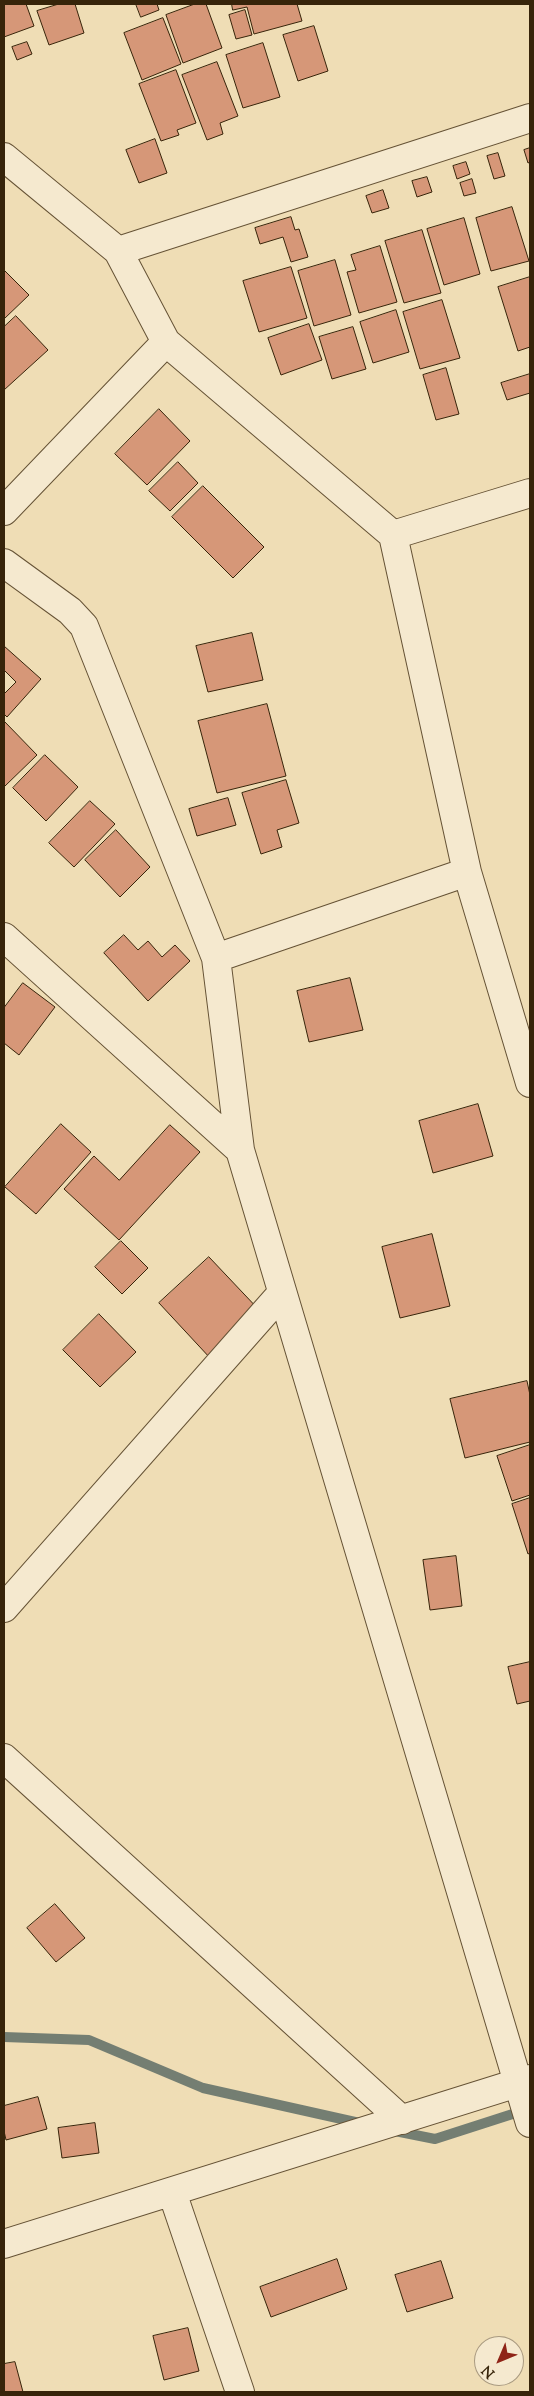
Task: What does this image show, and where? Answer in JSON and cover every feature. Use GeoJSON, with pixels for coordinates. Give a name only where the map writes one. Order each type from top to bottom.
{"type":"FeatureCollection","features":[{"type":"Feature","properties":{"kind":"street"},"geometry":{"type":"LineString","coordinates":[[118,251],[530,118]]}},
{"type":"Feature","properties":{"kind":"street"},"geometry":{"type":"LineString","coordinates":[[4,157],[118,251],[166,342],[393,535],[467,872],[529,1071]]}},
{"type":"Feature","properties":{"kind":"street"},"geometry":{"type":"LineString","coordinates":[[4,511],[166,342]]}},
{"type":"Feature","properties":{"kind":"street"},"geometry":{"type":"LineString","coordinates":[[393,535],[530,493]]}},
{"type":"Feature","properties":{"kind":"street"},"geometry":{"type":"LineString","coordinates":[[4,563],[70,611],[84,626],[216,958],[240,1150],[282,1293],[524,2081],[530,2123]]}},
{"type":"Feature","properties":{"kind":"street"},"geometry":{"type":"LineString","coordinates":[[216,958],[467,872]]}},
{"type":"Feature","properties":{"kind":"street"},"geometry":{"type":"LineString","coordinates":[[4,936],[240,1150]]}},
{"type":"Feature","properties":{"kind":"street"},"geometry":{"type":"LineString","coordinates":[[4,1608],[282,1293]]}},
{"type":"Feature","properties":{"kind":"street"},"geometry":{"type":"LineString","coordinates":[[4,1758],[402,2120]]}},
{"type":"Feature","properties":{"kind":"street"},"geometry":{"type":"LineString","coordinates":[[4,2244],[524,2081]]}},
{"type":"Feature","properties":{"kind":"street"},"geometry":{"type":"LineString","coordinates":[[172,2192],[240,2392]]}},
{"type":"Feature","properties":{"kind":"building"},"geometry":{"type":"Polygon","coordinates":[[[4,4],[26,4],[34,26],[4,37],[4,4]]]}},
{"type":"Feature","properties":{"kind":"building"},"geometry":{"type":"Polygon","coordinates":[[[59,4],[75,4],[84,33],[49,45],[37,11],[59,4]]]}},
{"type":"Feature","properties":{"kind":"building"},"geometry":{"type":"Polygon","coordinates":[[[136,4],[157,4],[159,10],[141,17],[136,4]]]}},
{"type":"Feature","properties":{"kind":"building"},"geometry":{"type":"Polygon","coordinates":[[[195,4],[206,4],[222,48],[183,63],[166,15],[195,4]]]}},
{"type":"Feature","properties":{"kind":"building"},"geometry":{"type":"Polygon","coordinates":[[[232,4],[297,4],[302,21],[254,34],[247,7],[233,10],[232,4]]]}},
{"type":"Feature","properties":{"kind":"building"},"geometry":{"type":"Polygon","coordinates":[[[245,10],[252,35],[236,39],[229,15],[245,10]]]}},
{"type":"Feature","properties":{"kind":"building"},"geometry":{"type":"Polygon","coordinates":[[[163,18],[181,64],[142,80],[124,33],[163,18]]]}},
{"type":"Feature","properties":{"kind":"building"},"geometry":{"type":"Polygon","coordinates":[[[314,26],[328,71],[298,81],[283,35],[314,26]]]}},
{"type":"Feature","properties":{"kind":"building"},"geometry":{"type":"Polygon","coordinates":[[[27,42],[32,54],[17,60],[12,47],[27,42]]]}},
{"type":"Feature","properties":{"kind":"building"},"geometry":{"type":"Polygon","coordinates":[[[263,43],[280,97],[243,108],[226,55],[263,43]]]}},
{"type":"Feature","properties":{"kind":"building"},"geometry":{"type":"Polygon","coordinates":[[[217,62],[238,116],[220,123],[223,134],[207,140],[182,75],[217,62]]]}},
{"type":"Feature","properties":{"kind":"building"},"geometry":{"type":"Polygon","coordinates":[[[176,70],[196,123],[177,130],[179,135],[161,141],[139,84],[176,70]]]}},
{"type":"Feature","properties":{"kind":"building"},"geometry":{"type":"Polygon","coordinates":[[[155,139],[167,173],[139,183],[126,150],[155,139]]]}},
{"type":"Feature","properties":{"kind":"building"},"geometry":{"type":"Polygon","coordinates":[[[530,148],[530,162],[528,163],[524,150],[530,148]]]}},
{"type":"Feature","properties":{"kind":"building"},"geometry":{"type":"Polygon","coordinates":[[[498,153],[505,176],[494,179],[487,156],[498,153]]]}},
{"type":"Feature","properties":{"kind":"building"},"geometry":{"type":"Polygon","coordinates":[[[466,162],[470,174],[457,179],[453,166],[466,162]]]}},
{"type":"Feature","properties":{"kind":"building"},"geometry":{"type":"Polygon","coordinates":[[[427,177],[432,192],[417,197],[412,181],[427,177]]]}},
{"type":"Feature","properties":{"kind":"building"},"geometry":{"type":"Polygon","coordinates":[[[472,179],[476,193],[464,196],[460,183],[472,179]]]}},
{"type":"Feature","properties":{"kind":"building"},"geometry":{"type":"Polygon","coordinates":[[[383,190],[389,208],[372,213],[366,196],[383,190]]]}},
{"type":"Feature","properties":{"kind":"building"},"geometry":{"type":"Polygon","coordinates":[[[512,207],[529,261],[491,271],[476,218],[512,207]]]}},
{"type":"Feature","properties":{"kind":"building"},"geometry":{"type":"Polygon","coordinates":[[[291,217],[295,230],[299,229],[308,257],[291,262],[283,237],[260,244],[255,228],[291,217]]]}},
{"type":"Feature","properties":{"kind":"building"},"geometry":{"type":"Polygon","coordinates":[[[464,218],[480,274],[444,285],[427,229],[464,218]]]}},
{"type":"Feature","properties":{"kind":"building"},"geometry":{"type":"Polygon","coordinates":[[[422,230],[441,293],[404,303],[385,241],[422,230]]]}},
{"type":"Feature","properties":{"kind":"building"},"geometry":{"type":"Polygon","coordinates":[[[380,246],[397,302],[359,313],[347,272],[356,270],[351,255],[380,246]]]}},
{"type":"Feature","properties":{"kind":"building"},"geometry":{"type":"Polygon","coordinates":[[[335,260],[351,315],[314,326],[298,271],[335,260]]]}},
{"type":"Feature","properties":{"kind":"building"},"geometry":{"type":"Polygon","coordinates":[[[291,267],[307,318],[259,332],[243,281],[291,267]]]}},
{"type":"Feature","properties":{"kind":"building"},"geometry":{"type":"Polygon","coordinates":[[[4,270],[29,295],[4,319],[4,270]]]}},
{"type":"Feature","properties":{"kind":"building"},"geometry":{"type":"Polygon","coordinates":[[[530,277],[530,347],[518,351],[498,287],[530,277]]]}},
{"type":"Feature","properties":{"kind":"building"},"geometry":{"type":"Polygon","coordinates":[[[442,300],[460,358],[420,369],[403,312],[442,300]]]}},
{"type":"Feature","properties":{"kind":"building"},"geometry":{"type":"Polygon","coordinates":[[[396,310],[409,352],[373,363],[360,322],[396,310]]]}},
{"type":"Feature","properties":{"kind":"building"},"geometry":{"type":"Polygon","coordinates":[[[16,316],[48,350],[4,390],[4,327],[16,316]]]}},
{"type":"Feature","properties":{"kind":"building"},"geometry":{"type":"Polygon","coordinates":[[[309,324],[322,360],[281,375],[268,338],[309,324]]]}},
{"type":"Feature","properties":{"kind":"building"},"geometry":{"type":"Polygon","coordinates":[[[353,327],[366,369],[332,379],[319,337],[353,327]]]}},
{"type":"Feature","properties":{"kind":"building"},"geometry":{"type":"Polygon","coordinates":[[[446,368],[459,414],[436,420],[423,375],[446,368]]]}},
{"type":"Feature","properties":{"kind":"building"},"geometry":{"type":"Polygon","coordinates":[[[530,374],[530,393],[507,400],[501,383],[530,374]]]}},
{"type":"Feature","properties":{"kind":"building"},"geometry":{"type":"Polygon","coordinates":[[[159,409],[190,441],[147,485],[115,454],[159,409]]]}},
{"type":"Feature","properties":{"kind":"building"},"geometry":{"type":"Polygon","coordinates":[[[178,462],[198,483],[170,511],[149,491],[178,462]]]}},
{"type":"Feature","properties":{"kind":"building"},"geometry":{"type":"Polygon","coordinates":[[[203,486],[264,547],[233,578],[172,517],[203,486]]]}},
{"type":"Feature","properties":{"kind":"building"},"geometry":{"type":"Polygon","coordinates":[[[252,633],[263,680],[208,692],[196,646],[252,633]]]}},
{"type":"Feature","properties":{"kind":"building"},"geometry":{"type":"Polygon","coordinates":[[[4,646],[41,679],[7,717],[4,714],[4,694],[16,682],[4,670],[4,646]]]}},
{"type":"Feature","properties":{"kind":"building"},"geometry":{"type":"Polygon","coordinates":[[[267,704],[286,776],[217,793],[198,721],[267,704]]]}},
{"type":"Feature","properties":{"kind":"building"},"geometry":{"type":"Polygon","coordinates":[[[4,721],[37,755],[4,787],[4,721]]]}},
{"type":"Feature","properties":{"kind":"building"},"geometry":{"type":"Polygon","coordinates":[[[45,755],[78,787],[46,821],[13,788],[45,755]]]}},
{"type":"Feature","properties":{"kind":"building"},"geometry":{"type":"Polygon","coordinates":[[[286,780],[299,823],[277,830],[282,847],[261,854],[242,793],[286,780]]]}},
{"type":"Feature","properties":{"kind":"building"},"geometry":{"type":"Polygon","coordinates":[[[228,798],[236,825],[197,836],[189,809],[228,798]]]}},
{"type":"Feature","properties":{"kind":"building"},"geometry":{"type":"Polygon","coordinates":[[[90,801],[115,824],[74,867],[49,843],[90,801]]]}},
{"type":"Feature","properties":{"kind":"building"},"geometry":{"type":"Polygon","coordinates":[[[116,830],[150,867],[120,897],[85,860],[116,830]]]}},
{"type":"Feature","properties":{"kind":"building"},"geometry":{"type":"Polygon","coordinates":[[[124,935],[138,950],[148,941],[162,957],[175,945],[190,961],[148,1001],[104,953],[124,935]]]}},
{"type":"Feature","properties":{"kind":"building"},"geometry":{"type":"Polygon","coordinates":[[[350,978],[363,1030],[309,1042],[297,991],[350,978]]]}},
{"type":"Feature","properties":{"kind":"building"},"geometry":{"type":"Polygon","coordinates":[[[23,983],[55,1007],[19,1055],[4,1043],[4,1008],[23,983]]]}},
{"type":"Feature","properties":{"kind":"building"},"geometry":{"type":"Polygon","coordinates":[[[478,1104],[493,1156],[433,1173],[419,1121],[478,1104]]]}},
{"type":"Feature","properties":{"kind":"building"},"geometry":{"type":"Polygon","coordinates":[[[61,1124],[91,1152],[36,1214],[5,1187],[61,1124]]]}},
{"type":"Feature","properties":{"kind":"building"},"geometry":{"type":"Polygon","coordinates":[[[170,1125],[200,1152],[119,1240],[64,1189],[94,1156],[119,1180],[170,1125]]]}},
{"type":"Feature","properties":{"kind":"building"},"geometry":{"type":"Polygon","coordinates":[[[432,1234],[450,1306],[400,1318],[382,1247],[432,1234]]]}},
{"type":"Feature","properties":{"kind":"building"},"geometry":{"type":"Polygon","coordinates":[[[121,1241],[148,1268],[122,1294],[95,1267],[121,1241]]]}},
{"type":"Feature","properties":{"kind":"building"},"geometry":{"type":"Polygon","coordinates":[[[209,1257],[261,1312],[211,1359],[159,1303],[209,1257]]]}},
{"type":"Feature","properties":{"kind":"building"},"geometry":{"type":"Polygon","coordinates":[[[99,1314],[136,1352],[100,1387],[63,1350],[99,1314]]]}},
{"type":"Feature","properties":{"kind":"building"},"geometry":{"type":"Polygon","coordinates":[[[527,1381],[530,1395],[530,1442],[465,1458],[450,1399],[527,1381]]]}},
{"type":"Feature","properties":{"kind":"building"},"geometry":{"type":"Polygon","coordinates":[[[530,1445],[530,1495],[512,1501],[497,1456],[530,1445]]]}},
{"type":"Feature","properties":{"kind":"building"},"geometry":{"type":"Polygon","coordinates":[[[530,1498],[530,1553],[528,1554],[512,1504],[530,1498]]]}},
{"type":"Feature","properties":{"kind":"building"},"geometry":{"type":"Polygon","coordinates":[[[456,1556],[462,1606],[430,1610],[423,1560],[456,1556]]]}},
{"type":"Feature","properties":{"kind":"building"},"geometry":{"type":"Polygon","coordinates":[[[530,1662],[530,1701],[517,1704],[508,1667],[530,1662]]]}},
{"type":"Feature","properties":{"kind":"building"},"geometry":{"type":"Polygon","coordinates":[[[55,1904],[85,1938],[56,1962],[27,1928],[55,1904]]]}},
{"type":"Feature","properties":{"kind":"building"},"geometry":{"type":"Polygon","coordinates":[[[38,2097],[47,2129],[6,2140],[4,2106],[38,2097]]]}},
{"type":"Feature","properties":{"kind":"building"},"geometry":{"type":"Polygon","coordinates":[[[95,2123],[99,2153],[62,2158],[58,2128],[95,2123]]]}},
{"type":"Feature","properties":{"kind":"building"},"geometry":{"type":"Polygon","coordinates":[[[337,2259],[347,2289],[271,2317],[260,2287],[337,2259]]]}},
{"type":"Feature","properties":{"kind":"building"},"geometry":{"type":"Polygon","coordinates":[[[441,2261],[453,2298],[407,2312],[395,2275],[441,2261]]]}},
{"type":"Feature","properties":{"kind":"building"},"geometry":{"type":"Polygon","coordinates":[[[188,2328],[199,2371],[164,2380],[153,2336],[188,2328]]]}},
{"type":"Feature","properties":{"kind":"building"},"geometry":{"type":"Polygon","coordinates":[[[15,2362],[23,2392],[4,2392],[4,2364],[15,2362]]]}},
{"type":"Feature","properties":{"kind":"waterway"},"geometry":{"type":"LineString","coordinates":[[4,2037],[89,2040],[203,2088],[364,2124]]}},
{"type":"Feature","properties":{"kind":"waterway"},"geometry":{"type":"LineString","coordinates":[[395,2131],[435,2139],[525,2110]]}}]}
